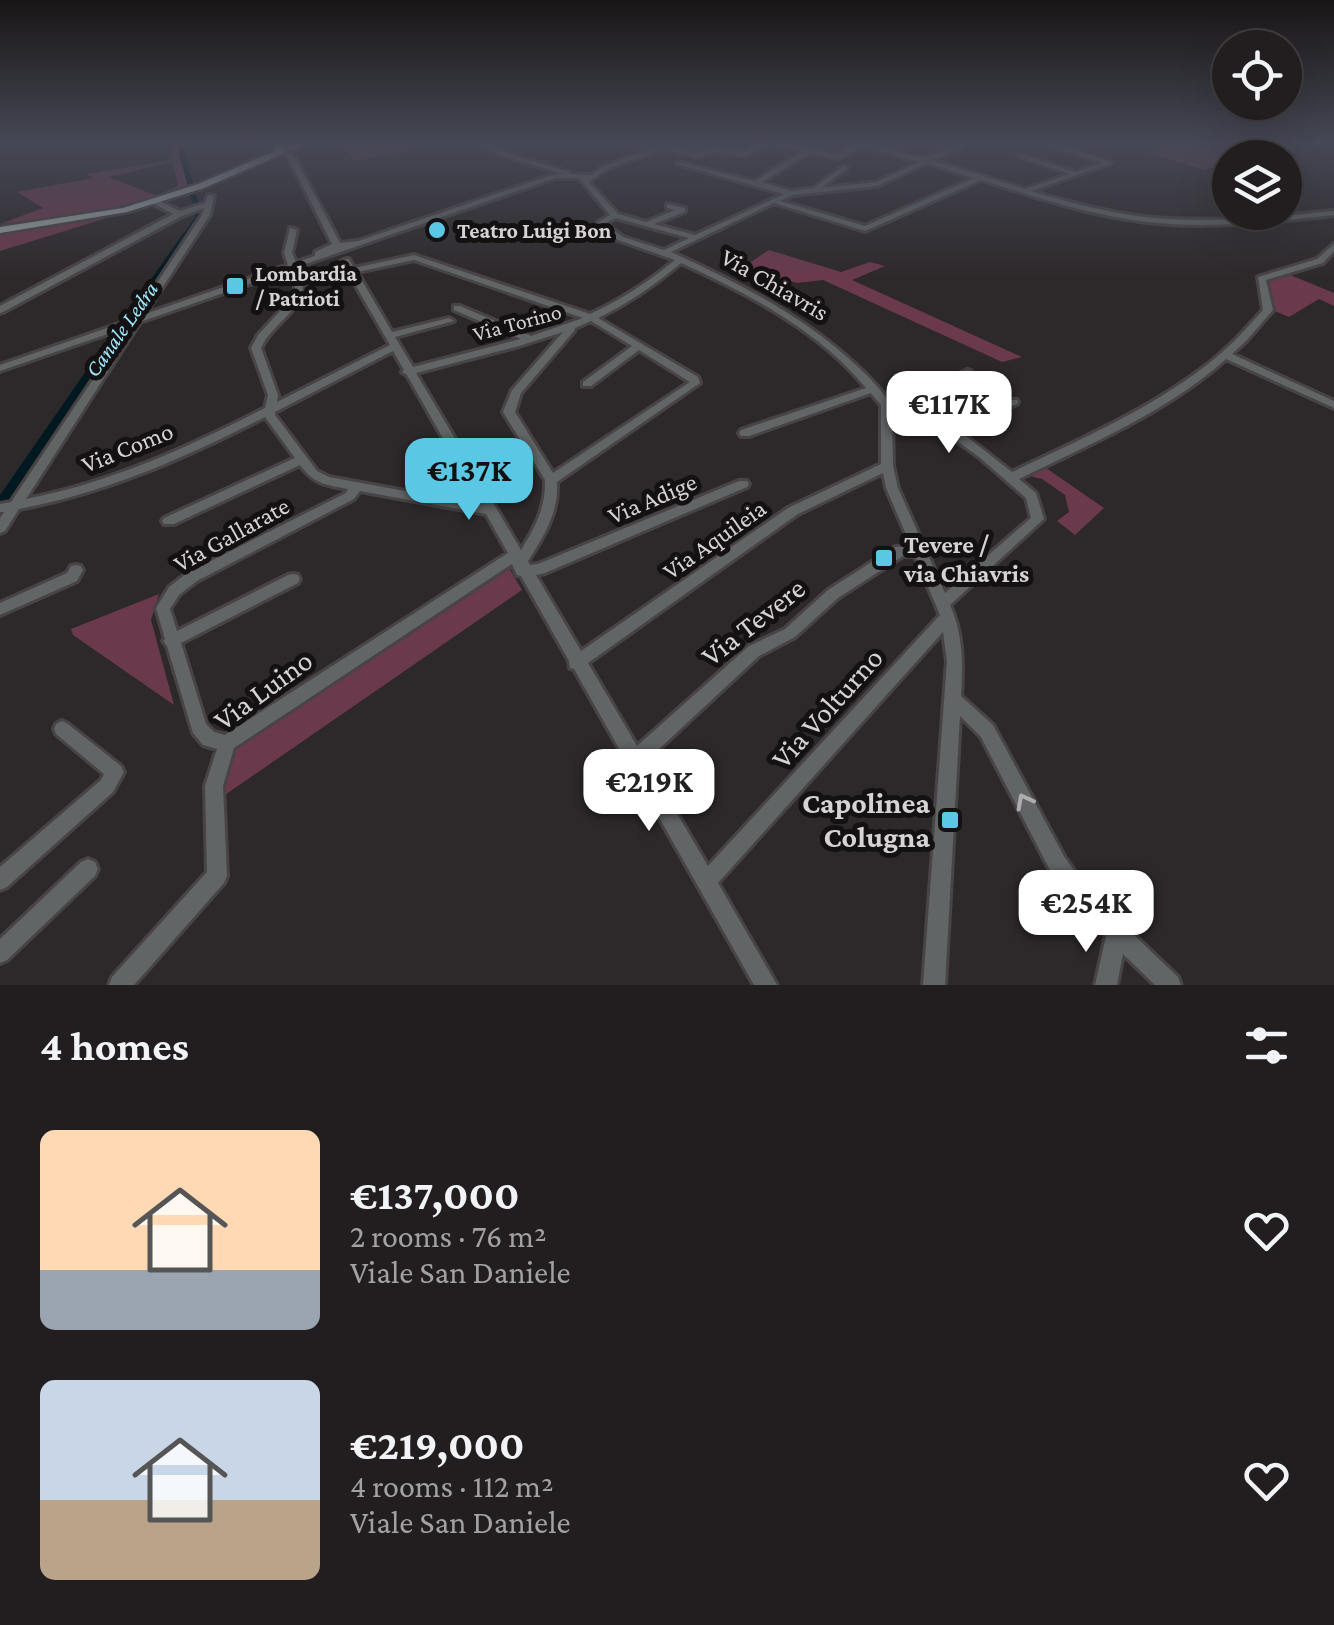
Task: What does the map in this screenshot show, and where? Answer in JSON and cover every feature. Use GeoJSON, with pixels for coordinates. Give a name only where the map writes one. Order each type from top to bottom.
{"type":"FeatureCollection","features":[{"type":"Feature","properties":{"kind":"main road"},"geometry":{"type":"LineString","coordinates":[[0,228],[89,218],[193,188]]}},
{"type":"Feature","properties":{"kind":"street"},"geometry":{"type":"LineString","coordinates":[[310,188],[338,254],[766,985]]}},
{"type":"Feature","properties":{"kind":"street"},"geometry":{"type":"LineString","coordinates":[[299,283],[359,243],[518,188]]}},
{"type":"Feature","properties":{"kind":"street"},"geometry":{"type":"LineString","coordinates":[[595,188],[611,214],[692,236]]}},
{"type":"Feature","properties":{"kind":"street"},"geometry":{"type":"LineString","coordinates":[[773,188],[791,193]]}},
{"type":"Feature","properties":{"kind":"street"},"geometry":{"type":"LineString","coordinates":[[663,252],[773,200],[816,188]]}},
{"type":"Feature","properties":{"kind":"street"},"geometry":{"type":"LineString","coordinates":[[773,200],[865,229],[958,188]]}},
{"type":"Feature","properties":{"kind":"street"},"geometry":{"type":"LineString","coordinates":[[1015,188],[1103,212],[1154,220],[1218,221],[1334,213]]}},
{"type":"Feature","properties":{"kind":"street"},"geometry":{"type":"LineString","coordinates":[[1026,191],[1035,188]]}},
{"type":"Feature","properties":{"kind":"street"},"geometry":{"type":"LineString","coordinates":[[155,201],[178,214]]}},
{"type":"Feature","properties":{"kind":"street"},"geometry":{"type":"LineString","coordinates":[[0,310],[178,214],[207,203],[206,215],[7,507],[0,528]]}},
{"type":"Feature","properties":{"kind":"street"},"geometry":{"type":"LineString","coordinates":[[648,224],[682,210],[670,206]]}},
{"type":"Feature","properties":{"kind":"street","name":"Via Chiavris"},"geometry":{"type":"LineString","coordinates":[[611,214],[602,224],[610,233],[663,252],[798,324],[894,410]]}},
{"type":"Feature","properties":{"kind":"street"},"geometry":{"type":"LineString","coordinates":[[294,230],[288,253],[296,265],[299,283],[295,304],[257,342],[273,396],[269,415],[302,460],[326,481],[486,510]]}},
{"type":"Feature","properties":{"kind":"street"},"geometry":{"type":"LineString","coordinates":[[894,410],[912,409],[950,430],[1010,478],[1169,400],[1216,360],[1228,356],[1268,310],[1261,279],[1320,261],[1334,246]]}},
{"type":"Feature","properties":{"kind":"street"},"geometry":{"type":"LineString","coordinates":[[0,368],[296,265],[338,254],[414,257],[592,318],[694,379],[694,384],[550,480]]}},
{"type":"Feature","properties":{"kind":"street","name":"Via Torino"},"geometry":{"type":"LineString","coordinates":[[407,372],[571,330],[656,283],[680,261]]}},
{"type":"Feature","properties":{"kind":"street"},"geometry":{"type":"LineString","coordinates":[[457,308],[531,340]]}},
{"type":"Feature","properties":{"kind":"street","name":"Via Como"},"geometry":{"type":"LineString","coordinates":[[7,507],[74,492],[128,473],[268,408],[391,342],[448,321]]}},
{"type":"Feature","properties":{"kind":"street"},"geometry":{"type":"LineString","coordinates":[[518,564],[547,513],[550,480],[509,412],[516,392],[571,330]]}},
{"type":"Feature","properties":{"kind":"street"},"geometry":{"type":"LineString","coordinates":[[587,384],[640,346]]}},
{"type":"Feature","properties":{"kind":"street"},"geometry":{"type":"LineString","coordinates":[[1228,356],[1334,405]]}},
{"type":"Feature","properties":{"kind":"street"},"geometry":{"type":"LineString","coordinates":[[894,410],[966,373]]}},
{"type":"Feature","properties":{"kind":"street"},"geometry":{"type":"LineString","coordinates":[[745,434],[873,388]]}},
{"type":"Feature","properties":{"kind":"street"},"geometry":{"type":"LineString","coordinates":[[950,430],[1013,402]]}},
{"type":"Feature","properties":{"kind":"street"},"geometry":{"type":"LineString","coordinates":[[894,410],[887,466],[945,609],[955,661],[934,985]]}},
{"type":"Feature","properties":{"kind":"street"},"geometry":{"type":"LineString","coordinates":[[170,521],[302,460]]}},
{"type":"Feature","properties":{"kind":"street","name":"Via Aquileia"},"geometry":{"type":"LineString","coordinates":[[576,663],[793,511],[887,466]]}},
{"type":"Feature","properties":{"kind":"street","name":"Via Volturno"},"geometry":{"type":"LineString","coordinates":[[706,882],[945,609],[1038,520],[1032,496],[1010,478]]}},
{"type":"Feature","properties":{"kind":"street","name":"Via Adige"},"geometry":{"type":"LineString","coordinates":[[518,564],[540,570],[742,484]]}},
{"type":"Feature","properties":{"kind":"street","name":"Via Gallarate"},"geometry":{"type":"LineString","coordinates":[[226,743],[203,735],[163,608],[181,584],[350,496],[356,488]]}},
{"type":"Feature","properties":{"kind":"street","name":"Via Tevere"},"geometry":{"type":"LineString","coordinates":[[633,761],[754,651],[790,632],[833,594],[900,551],[920,551]]}},
{"type":"Feature","properties":{"kind":"street","name":"Via Luino"},"geometry":{"type":"LineString","coordinates":[[120,985],[217,876],[214,786],[226,743],[518,564]]}},
{"type":"Feature","properties":{"kind":"street"},"geometry":{"type":"LineString","coordinates":[[0,609],[72,577],[76,570]]}},
{"type":"Feature","properties":{"kind":"street"},"geometry":{"type":"LineString","coordinates":[[171,641],[293,579]]}},
{"type":"Feature","properties":{"kind":"street"},"geometry":{"type":"LineString","coordinates":[[954,700],[986,731],[1058,866],[1116,936],[1170,985]]}},
{"type":"Feature","properties":{"kind":"street"},"geometry":{"type":"LineString","coordinates":[[0,880],[107,786],[116,772],[62,729]]}},
{"type":"Feature","properties":{"kind":"street"},"geometry":{"type":"LineString","coordinates":[[0,953],[88,869]]}},
{"type":"Feature","properties":{"kind":"street"},"geometry":{"type":"LineString","coordinates":[[1106,985],[1116,936]]}},
{"type":"Feature","properties":{"kind":"shaded area"},"geometry":{"type":"Polygon","coordinates":[[[39,188],[136,188],[157,196],[174,188],[189,188],[87,214],[0,224],[43,208],[17,192],[39,188]]]}},
{"type":"Feature","properties":{"kind":"shaded area"},"geometry":{"type":"Polygon","coordinates":[[[142,207],[0,251],[0,232],[72,223],[142,207]]]}},
{"type":"Feature","properties":{"kind":"shaded area"},"geometry":{"type":"Polygon","coordinates":[[[769,250],[841,272],[870,262],[885,266],[852,280],[1022,357],[1002,362],[823,280],[797,283],[743,267],[769,250]]]}},
{"type":"Feature","properties":{"kind":"shaded area"},"geometry":{"type":"Polygon","coordinates":[[[1288,274],[1334,293],[1334,306],[1319,299],[1289,317],[1272,310],[1264,283],[1288,274]]]}},
{"type":"Feature","properties":{"kind":"shaded area"},"geometry":{"type":"Polygon","coordinates":[[[1043,466],[1104,508],[1075,535],[1057,521],[1069,512],[1065,495],[1042,479],[1026,475],[1043,466]]]}},
{"type":"Feature","properties":{"kind":"shaded area"},"geometry":{"type":"Polygon","coordinates":[[[508,566],[522,590],[222,797],[233,748],[508,566]]]}},
{"type":"Feature","properties":{"kind":"shaded area"},"geometry":{"type":"Polygon","coordinates":[[[159,594],[151,620],[174,705],[73,635],[71,629],[159,594]]]}},
{"type":"Feature","properties":{"kind":"waterway","name":"Canale Ledra"},"geometry":{"type":"LineString","coordinates":[[184,238],[199,217],[191,188]]}},
{"type":"Feature","properties":{"kind":"waterway","name":"Canale Ledra"},"geometry":{"type":"LineString","coordinates":[[99,361],[186,236]]}},
{"type":"Feature","properties":{"kind":"waterway","name":"Canale Ledra"},"geometry":{"type":"LineString","coordinates":[[0,504],[101,358]]}},
{"type":"Feature","properties":{"kind":"place","name":"Teatro Luigi Bon"},"geometry":{"type":"Point","coordinates":[437,230]}},
{"type":"Feature","properties":{"kind":"place","name":"Lombardia / Patrioti"},"geometry":{"type":"Point","coordinates":[235,286]}},
{"type":"Feature","properties":{"kind":"place","name":"Tevere / via Chiavris"},"geometry":{"type":"Point","coordinates":[884,558]}},
{"type":"Feature","properties":{"kind":"place","name":"Capolinea Colugna"},"geometry":{"type":"Point","coordinates":[950,820]}}]}
